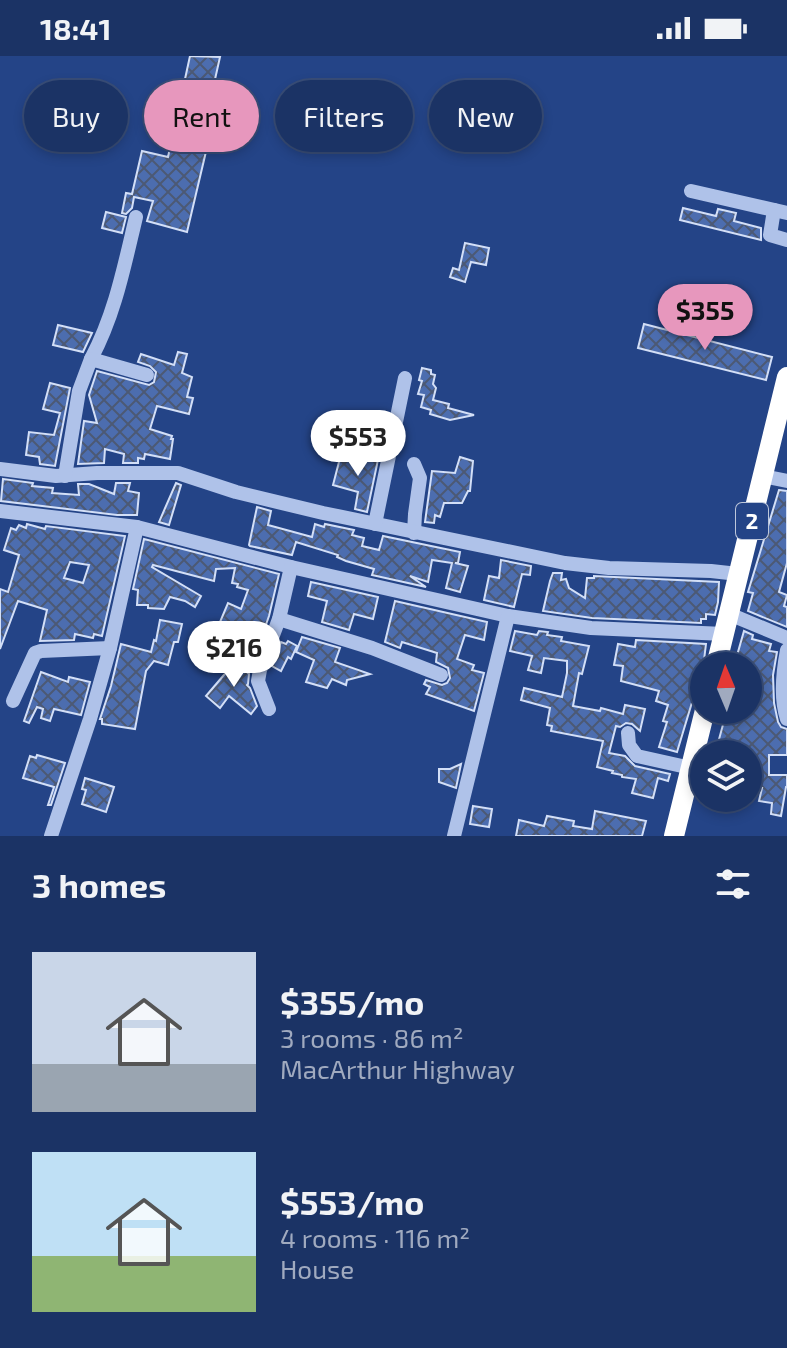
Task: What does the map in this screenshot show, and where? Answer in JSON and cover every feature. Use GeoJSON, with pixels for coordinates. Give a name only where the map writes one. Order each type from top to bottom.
{"type":"FeatureCollection","features":[{"type":"Feature","properties":{"kind":"highway","name":"2"},"geometry":{"type":"LineString","coordinates":[[720,652],[787,377]]}},
{"type":"Feature","properties":{"kind":"highway"},"geometry":{"type":"LineString","coordinates":[[674,836],[690,772]]}},
{"type":"Feature","properties":{"kind":"street"},"geometry":{"type":"LineString","coordinates":[[691,191],[780,212],[770,235],[787,240]]}},
{"type":"Feature","properties":{"kind":"street"},"geometry":{"type":"LineString","coordinates":[[65,476],[79,391],[116,300],[136,217]]}},
{"type":"Feature","properties":{"kind":"street"},"geometry":{"type":"LineString","coordinates":[[91,359],[147,375]]}},
{"type":"Feature","properties":{"kind":"street"},"geometry":{"type":"LineString","coordinates":[[375,524],[405,378]]}},
{"type":"Feature","properties":{"kind":"street"},"geometry":{"type":"LineString","coordinates":[[414,464],[420,478],[414,533]]}},
{"type":"Feature","properties":{"kind":"street"},"geometry":{"type":"LineString","coordinates":[[0,469],[65,476],[178,473],[258,498],[414,533],[587,566],[738,574]]}},
{"type":"Feature","properties":{"kind":"street"},"geometry":{"type":"LineString","coordinates":[[763,476],[787,481]]}},
{"type":"Feature","properties":{"kind":"street"},"geometry":{"type":"LineString","coordinates":[[0,511],[137,527],[291,567],[508,616],[591,628],[724,634]]}},
{"type":"Feature","properties":{"kind":"street"},"geometry":{"type":"LineString","coordinates":[[51,836],[110,648],[137,527]]}},
{"type":"Feature","properties":{"kind":"street"},"geometry":{"type":"LineString","coordinates":[[269,709],[258,681],[279,619],[291,567]]}},
{"type":"Feature","properties":{"kind":"street"},"geometry":{"type":"LineString","coordinates":[[729,614],[787,638]]}},
{"type":"Feature","properties":{"kind":"street"},"geometry":{"type":"LineString","coordinates":[[454,836],[508,616]]}},
{"type":"Feature","properties":{"kind":"street"},"geometry":{"type":"LineString","coordinates":[[279,619],[372,648],[441,675]]}},
{"type":"Feature","properties":{"kind":"street"},"geometry":{"type":"LineString","coordinates":[[13,701],[35,653],[110,648]]}},
{"type":"Feature","properties":{"kind":"street"},"geometry":{"type":"LineString","coordinates":[[787,650],[784,695],[787,719]]}},
{"type":"Feature","properties":{"kind":"street"},"geometry":{"type":"LineString","coordinates":[[628,733],[629,745],[637,756],[690,768]]}},
{"type":"Feature","properties":{"kind":"building"},"geometry":{"type":"Polygon","coordinates":[[[190,56],[220,57],[215,80],[185,80],[190,56]]]}},
{"type":"Feature","properties":{"kind":"building"},"geometry":{"type":"Polygon","coordinates":[[[142,151],[168,157],[169,152],[206,152],[187,232],[147,221],[153,201],[134,197],[132,208],[126,214],[122,213],[126,193],[132,194],[142,151]]]}},
{"type":"Feature","properties":{"kind":"building"},"geometry":{"type":"Polygon","coordinates":[[[683,208],[716,216],[718,209],[736,213],[734,221],[761,228],[761,240],[680,220],[683,208]]]}},
{"type":"Feature","properties":{"kind":"building"},"geometry":{"type":"Polygon","coordinates":[[[106,212],[126,217],[122,233],[102,228],[106,212]]]}},
{"type":"Feature","properties":{"kind":"building"},"geometry":{"type":"Polygon","coordinates":[[[465,243],[489,248],[486,265],[471,262],[465,282],[450,277],[453,268],[459,270],[465,243]]]}},
{"type":"Feature","properties":{"kind":"building"},"geometry":{"type":"Polygon","coordinates":[[[644,324],[772,357],[766,380],[638,348],[644,324]]]}},
{"type":"Feature","properties":{"kind":"building"},"geometry":{"type":"Polygon","coordinates":[[[58,325],[92,333],[83,352],[53,345],[58,325]]]}},
{"type":"Feature","properties":{"kind":"building"},"geometry":{"type":"Polygon","coordinates":[[[178,352],[187,354],[182,373],[192,377],[187,397],[193,398],[189,414],[157,406],[150,429],[172,436],[170,459],[145,454],[144,459],[138,458],[138,463],[123,463],[124,454],[105,449],[104,463],[78,464],[84,421],[97,423],[89,395],[97,371],[149,385],[154,382],[156,372],[138,362],[141,354],[174,365],[178,352]]]}},
{"type":"Feature","properties":{"kind":"building"},"geometry":{"type":"Polygon","coordinates":[[[422,368],[431,370],[431,374],[435,375],[433,400],[474,415],[450,420],[430,414],[431,410],[421,407],[424,395],[418,394],[422,368]]]}},
{"type":"Feature","properties":{"kind":"building"},"geometry":{"type":"Polygon","coordinates":[[[50,383],[70,388],[55,466],[40,464],[39,457],[26,455],[29,432],[54,435],[60,413],[43,409],[50,383]]]}},
{"type":"Feature","properties":{"kind":"building"},"geometry":{"type":"Polygon","coordinates":[[[365,451],[379,455],[367,512],[355,509],[358,492],[333,485],[340,458],[363,464],[365,451]]]}},
{"type":"Feature","properties":{"kind":"building"},"geometry":{"type":"Polygon","coordinates":[[[460,457],[473,461],[470,491],[462,503],[444,503],[440,517],[435,515],[434,523],[425,522],[432,471],[455,473],[460,457]]]}},
{"type":"Feature","properties":{"kind":"building"},"geometry":{"type":"Polygon","coordinates":[[[3,479],[53,488],[52,493],[79,495],[78,484],[89,484],[114,494],[116,483],[130,483],[128,491],[139,493],[137,515],[1,501],[3,479]]]}},
{"type":"Feature","properties":{"kind":"building"},"geometry":{"type":"Polygon","coordinates":[[[176,483],[181,485],[169,525],[159,522],[176,483]]]}},
{"type":"Feature","properties":{"kind":"building"},"geometry":{"type":"Polygon","coordinates":[[[779,490],[787,491],[787,563],[779,592],[787,595],[784,606],[787,607],[787,627],[748,611],[753,593],[748,592],[779,490]]]}},
{"type":"Feature","properties":{"kind":"building"},"geometry":{"type":"Polygon","coordinates":[[[257,507],[271,511],[268,525],[312,537],[315,524],[324,527],[325,524],[354,530],[352,535],[364,538],[362,546],[379,550],[383,536],[460,552],[458,563],[455,563],[468,566],[460,592],[446,588],[452,563],[432,560],[428,582],[410,576],[426,587],[372,575],[374,569],[296,542],[292,555],[250,546],[257,507]]]}},
{"type":"Feature","properties":{"kind":"building"},"geometry":{"type":"Polygon","coordinates":[[[27,524],[45,529],[46,526],[125,536],[102,636],[94,634],[93,638],[75,634],[74,640],[40,641],[47,610],[18,601],[0,649],[0,589],[8,592],[19,555],[4,550],[11,528],[16,530],[19,525],[26,528],[27,524]],[[70,562],[64,578],[83,583],[89,565],[70,562]]]}},
{"type":"Feature","properties":{"kind":"building"},"geometry":{"type":"Polygon","coordinates":[[[144,539],[279,574],[263,633],[252,629],[250,636],[220,622],[228,603],[241,609],[248,590],[232,583],[235,568],[216,569],[214,581],[153,565],[201,596],[195,607],[170,597],[164,609],[137,605],[138,590],[133,589],[144,539]]]}},
{"type":"Feature","properties":{"kind":"building"},"geometry":{"type":"Polygon","coordinates":[[[501,560],[531,566],[530,575],[522,574],[514,607],[484,600],[489,576],[499,578],[501,560]]]}},
{"type":"Feature","properties":{"kind":"building"},"geometry":{"type":"Polygon","coordinates":[[[553,573],[562,573],[561,580],[566,579],[569,588],[585,598],[587,578],[594,576],[719,582],[718,602],[715,615],[706,614],[706,619],[701,619],[701,623],[592,618],[543,611],[553,573]]]}},
{"type":"Feature","properties":{"kind":"building"},"geometry":{"type":"Polygon","coordinates":[[[311,582],[378,597],[373,619],[354,614],[349,630],[322,622],[327,601],[308,596],[311,582]]]}},
{"type":"Feature","properties":{"kind":"building"},"geometry":{"type":"Polygon","coordinates":[[[395,601],[487,622],[484,640],[465,635],[457,659],[474,665],[472,670],[484,673],[474,711],[426,694],[430,687],[424,684],[426,680],[442,685],[450,678],[448,668],[436,662],[437,653],[402,642],[400,648],[385,642],[395,601]]]}},
{"type":"Feature","properties":{"kind":"building"},"geometry":{"type":"Polygon","coordinates":[[[160,620],[182,624],[178,642],[174,642],[168,665],[154,661],[146,671],[135,729],[102,724],[100,719],[121,644],[151,652],[160,620]]]}},
{"type":"Feature","properties":{"kind":"building"},"geometry":{"type":"Polygon","coordinates":[[[515,631],[537,635],[539,631],[548,632],[547,635],[562,637],[561,641],[589,646],[582,674],[579,673],[573,706],[600,711],[601,708],[623,714],[625,705],[645,709],[640,731],[632,724],[616,726],[609,753],[625,756],[635,766],[670,774],[668,781],[658,778],[653,798],[632,793],[636,779],[597,767],[603,741],[551,731],[552,726],[547,725],[550,708],[521,700],[524,688],[562,697],[567,661],[544,658],[541,673],[528,670],[532,656],[510,651],[515,631]]]}},
{"type":"Feature","properties":{"kind":"building"},"geometry":{"type":"Polygon","coordinates":[[[744,631],[753,635],[752,639],[771,644],[769,651],[777,652],[773,675],[774,703],[778,722],[787,729],[787,755],[769,755],[769,775],[787,775],[781,816],[771,814],[772,803],[762,801],[762,740],[719,740],[723,724],[762,724],[762,652],[738,652],[744,631]]]}},
{"type":"Feature","properties":{"kind":"building"},"geometry":{"type":"Polygon","coordinates":[[[302,637],[340,648],[335,662],[370,674],[347,680],[346,685],[332,679],[327,688],[306,682],[314,660],[296,652],[302,637]]]}},
{"type":"Feature","properties":{"kind":"building"},"geometry":{"type":"Polygon","coordinates":[[[636,640],[706,644],[705,652],[690,652],[690,709],[677,752],[659,747],[667,722],[663,721],[668,705],[656,701],[659,691],[621,681],[623,666],[614,665],[618,644],[635,647],[636,640]]]}},
{"type":"Feature","properties":{"kind":"building"},"geometry":{"type":"Polygon","coordinates":[[[288,641],[297,646],[281,671],[272,666],[281,642],[286,644],[288,641]]]}},
{"type":"Feature","properties":{"kind":"building"},"geometry":{"type":"Polygon","coordinates":[[[235,662],[249,674],[247,685],[257,706],[251,714],[229,696],[220,708],[206,696],[235,662]]]}},
{"type":"Feature","properties":{"kind":"building"},"geometry":{"type":"Polygon","coordinates":[[[41,672],[68,682],[69,677],[90,682],[81,715],[54,709],[50,721],[41,718],[43,709],[37,707],[29,723],[24,721],[41,672]]]}},
{"type":"Feature","properties":{"kind":"building"},"geometry":{"type":"Polygon","coordinates":[[[37,755],[65,763],[51,805],[48,805],[54,787],[23,778],[30,756],[36,758],[37,755]]]}},
{"type":"Feature","properties":{"kind":"building"},"geometry":{"type":"Polygon","coordinates":[[[461,764],[456,788],[439,782],[439,769],[450,769],[461,764]]]}},
{"type":"Feature","properties":{"kind":"building"},"geometry":{"type":"Polygon","coordinates":[[[85,778],[114,787],[106,812],[82,804],[85,778]]]}},
{"type":"Feature","properties":{"kind":"building"},"geometry":{"type":"Polygon","coordinates":[[[473,806],[492,809],[489,827],[470,824],[473,806]]]}},
{"type":"Feature","properties":{"kind":"building"},"geometry":{"type":"Polygon","coordinates":[[[595,811],[646,821],[642,836],[516,836],[519,820],[544,826],[547,816],[574,821],[573,826],[592,829],[595,811]]]}}]}
